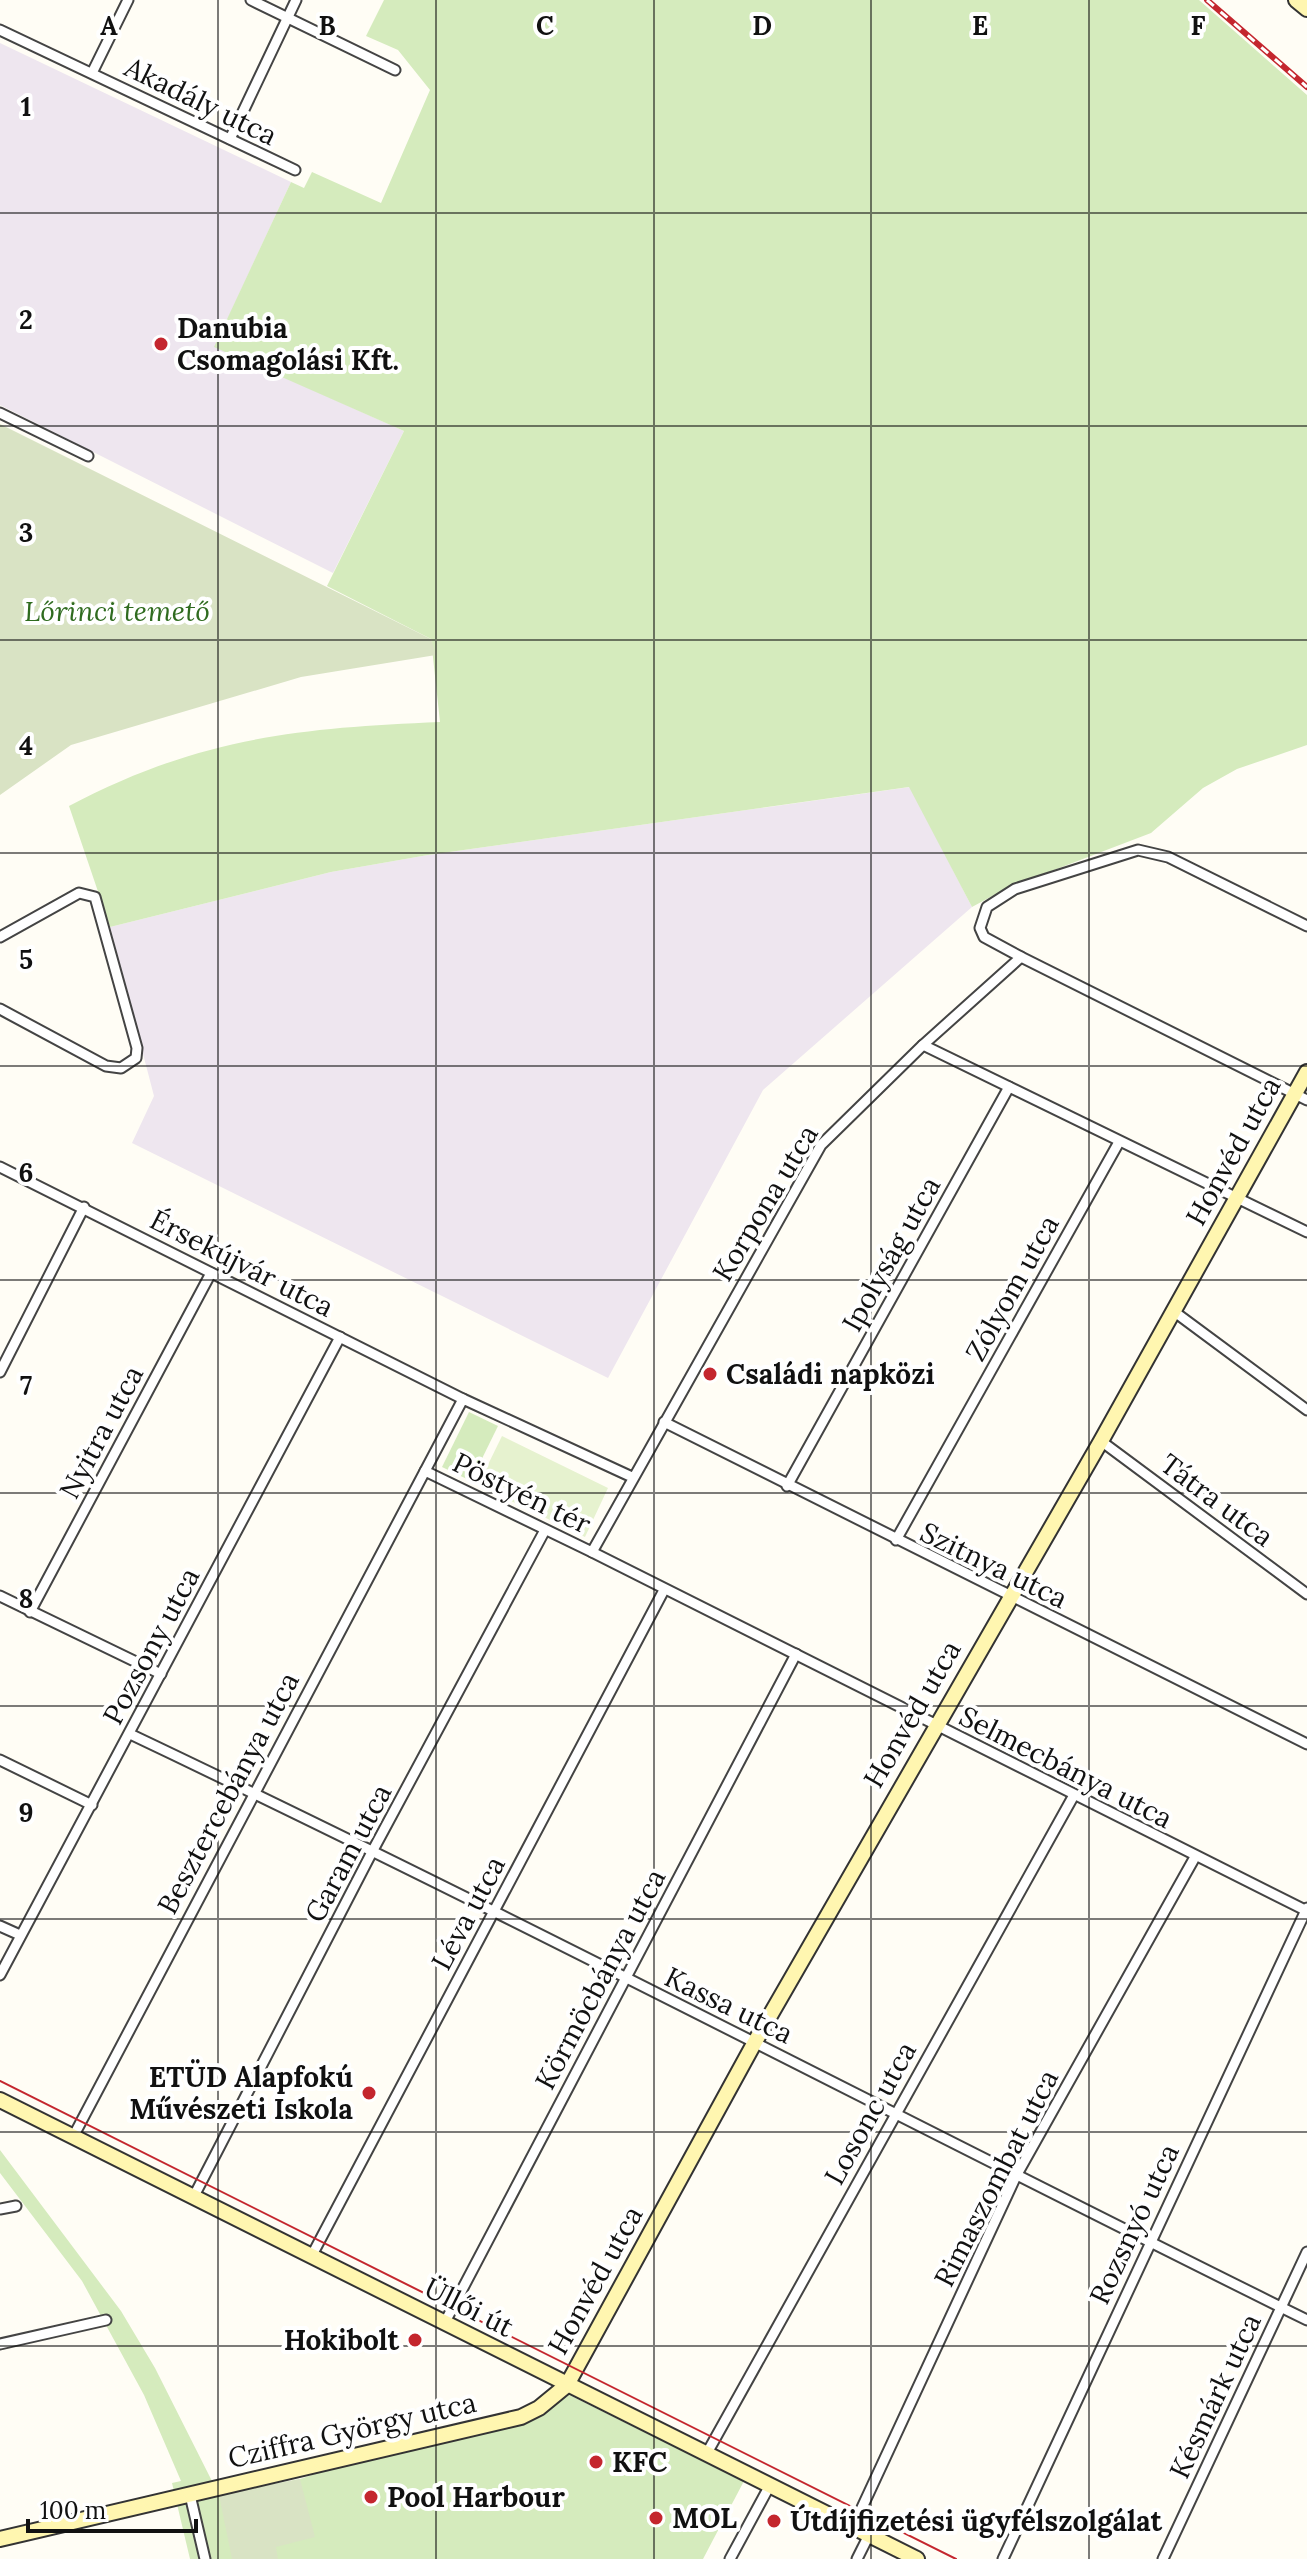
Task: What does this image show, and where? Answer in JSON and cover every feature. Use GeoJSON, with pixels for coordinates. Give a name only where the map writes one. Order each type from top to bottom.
{"type":"FeatureCollection","features":[{"type":"Feature","properties":{"kind":"street"},"geometry":{"type":"LineString","coordinates":[[92,73],[128,0]]}},
{"type":"Feature","properties":{"kind":"street"},"geometry":{"type":"LineString","coordinates":[[251,0],[395,70]]}},
{"type":"Feature","properties":{"kind":"street"},"geometry":{"type":"LineString","coordinates":[[230,139],[296,0]]}},
{"type":"Feature","properties":{"kind":"street"},"geometry":{"type":"LineString","coordinates":[[1296,0],[1307,9]]}},
{"type":"Feature","properties":{"kind":"street","name":"Akadály utca"},"geometry":{"type":"LineString","coordinates":[[0,30],[295,170]]}},
{"type":"Feature","properties":{"kind":"street"},"geometry":{"type":"LineString","coordinates":[[0,413],[88,456]]}},
{"type":"Feature","properties":{"kind":"street"},"geometry":{"type":"LineString","coordinates":[[1301,1097],[1021,957],[984,937],[980,928],[987,907],[1015,889],[1138,850],[1168,857],[1307,926]]}},
{"type":"Feature","properties":{"kind":"street"},"geometry":{"type":"LineString","coordinates":[[0,937],[79,893],[95,897],[137,1048],[136,1058],[121,1068],[106,1066],[0,1009]]}},
{"type":"Feature","properties":{"kind":"street","name":"Korpona utca"},"geometry":{"type":"LineString","coordinates":[[632,1477],[815,1154],[832,1132],[1021,957]]}},
{"type":"Feature","properties":{"kind":"street"},"geometry":{"type":"LineString","coordinates":[[923,1045],[1307,1232]]}},
{"type":"Feature","properties":{"kind":"street","name":"Honvéd utca"},"geometry":{"type":"LineString","coordinates":[[567,2385],[756,2040],[1101,1441],[1172,1310],[1237,1198],[1301,1097],[1307,1072]]}},
{"type":"Feature","properties":{"kind":"street","name":"Ipolyság utca"},"geometry":{"type":"LineString","coordinates":[[787,1486],[1009,1087]]}},
{"type":"Feature","properties":{"kind":"street","name":"Zólyom utca"},"geometry":{"type":"LineString","coordinates":[[896,1540],[1119,1142]]}},
{"type":"Feature","properties":{"kind":"street","name":"Érsekújvár utca"},"geometry":{"type":"LineString","coordinates":[[0,1167],[463,1399]]}},
{"type":"Feature","properties":{"kind":"street"},"geometry":{"type":"LineString","coordinates":[[0,1372],[84,1207]]}},
{"type":"Feature","properties":{"kind":"street","name":"Nyitra utca"},"geometry":{"type":"LineString","coordinates":[[30,1612],[211,1273]]}},
{"type":"Feature","properties":{"kind":"street"},"geometry":{"type":"LineString","coordinates":[[1172,1310],[1307,1410]]}},
{"type":"Feature","properties":{"kind":"street","name":"Pozsony utca"},"geometry":{"type":"LineString","coordinates":[[0,1975],[340,1337]]}},
{"type":"Feature","properties":{"kind":"street","name":"Pöstyén tér"},"geometry":{"type":"LineString","coordinates":[[463,1399],[632,1477],[592,1552],[425,1471],[463,1399]]}},
{"type":"Feature","properties":{"kind":"street","name":"Szitnya utca"},"geometry":{"type":"LineString","coordinates":[[664,1422],[1307,1744]]}},
{"type":"Feature","properties":{"kind":"street","name":"Tátra utca"},"geometry":{"type":"LineString","coordinates":[[1101,1441],[1307,1594]]}},
{"type":"Feature","properties":{"kind":"street","name":"Besztercebánya utca"},"geometry":{"type":"LineString","coordinates":[[73,2137],[425,1471]]}},
{"type":"Feature","properties":{"kind":"street","name":"Garam utca"},"geometry":{"type":"LineString","coordinates":[[193,2198],[372,1852],[545,1530]]}},
{"type":"Feature","properties":{"kind":"street","name":"Selmecbánya utca"},"geometry":{"type":"LineString","coordinates":[[592,1552],[1195,1857],[1307,1910]]}},
{"type":"Feature","properties":{"kind":"street","name":"Léva utca"},"geometry":{"type":"LineString","coordinates":[[311,2257],[664,1590]]}},
{"type":"Feature","properties":{"kind":"street"},"geometry":{"type":"LineString","coordinates":[[0,1596],[161,1674]]}},
{"type":"Feature","properties":{"kind":"street","name":"Körmöcbánya utca"},"geometry":{"type":"LineString","coordinates":[[444,2324],[796,1654]]}},
{"type":"Feature","properties":{"kind":"street","name":"Kassa utca"},"geometry":{"type":"LineString","coordinates":[[130,1734],[756,2040],[893,2114],[1307,2320]]}},
{"type":"Feature","properties":{"kind":"street"},"geometry":{"type":"LineString","coordinates":[[0,1760],[92,1805]]}},
{"type":"Feature","properties":{"kind":"street","name":"Losonc utca"},"geometry":{"type":"LineString","coordinates":[[707,2453],[893,2114],[1074,1795]]}},
{"type":"Feature","properties":{"kind":"street","name":"Rimaszombat utca"},"geometry":{"type":"LineString","coordinates":[[853,2527],[1016,2176],[1195,1857]]}},
{"type":"Feature","properties":{"kind":"street","name":"Rozsnyó utca"},"geometry":{"type":"LineString","coordinates":[[1003,2559],[1149,2241],[1307,1910]]}},
{"type":"Feature","properties":{"kind":"street"},"geometry":{"type":"LineString","coordinates":[[0,1926],[20,1935]]}},
{"type":"Feature","properties":{"kind":"street","name":"Üllői út"},"geometry":{"type":"LineString","coordinates":[[0,2100],[853,2527],[866,2542],[917,2559]]}},
{"type":"Feature","properties":{"kind":"street"},"geometry":{"type":"LineString","coordinates":[[0,2209],[16,2206]]}},
{"type":"Feature","properties":{"kind":"street","name":"Késmárk utca"},"geometry":{"type":"LineString","coordinates":[[1163,2559],[1307,2252]]}},
{"type":"Feature","properties":{"kind":"street"},"geometry":{"type":"LineString","coordinates":[[0,2344],[106,2320]]}},
{"type":"Feature","properties":{"kind":"street","name":"Cziffra György utca"},"geometry":{"type":"LineString","coordinates":[[0,2539],[521,2417],[539,2408],[567,2385]]}},
{"type":"Feature","properties":{"kind":"street"},"geometry":{"type":"LineString","coordinates":[[730,2559],[770,2485]]}},
{"type":"Feature","properties":{"kind":"street"},"geometry":{"type":"LineString","coordinates":[[190,2495],[205,2559]]}},
{"type":"Feature","properties":{"kind":"street"},"geometry":{"type":"LineString","coordinates":[[857,2559],[866,2542]]}},
{"type":"Feature","properties":{"kind":"street"},"geometry":{"type":"LineString","coordinates":[[865,2559],[866,2542]]}},
{"type":"Feature","properties":{"kind":"shaded area"},"geometry":{"type":"Polygon","coordinates":[[[0,43],[291,182],[215,346],[404,431],[333,573],[0,405],[0,43]]]}},
{"type":"Feature","properties":{"kind":"shaded area"},"geometry":{"type":"Polygon","coordinates":[[[910,787],[972,907],[763,1090],[608,1378],[132,1143],[154,1096],[110,927],[331,872],[428,855],[910,787]]]}},
{"type":"Feature","properties":{"kind":"green space"},"geometry":{"type":"Polygon","coordinates":[[[384,0],[1199,0],[1307,95],[1307,745],[1237,769],[1203,788],[1151,833],[1007,888],[972,907],[909,787],[428,855],[331,872],[110,927],[69,806],[161,765],[249,741],[340,728],[440,722],[431,639],[327,586],[404,431],[214,347],[291,182],[304,188],[312,172],[381,203],[430,90],[398,50],[366,36],[384,0]]]}},
{"type":"Feature","properties":{"kind":"green space","name":"Lőrinci temető"},"geometry":{"type":"Polygon","coordinates":[[[0,424],[431,639],[436,655],[301,677],[71,745],[0,795],[0,424]]]}},
{"type":"Feature","properties":{"kind":"green space"},"geometry":{"type":"Polygon","coordinates":[[[469,1412],[498,1426],[471,1481],[442,1467],[469,1412]]]}},
{"type":"Feature","properties":{"kind":"green space"},"geometry":{"type":"Polygon","coordinates":[[[502,1436],[608,1488],[585,1537],[478,1485],[502,1436]]]}},
{"type":"Feature","properties":{"kind":"green space"},"geometry":{"type":"Polygon","coordinates":[[[0,2150],[121,2311],[155,2368],[219,2495],[300,2479],[435,2434],[514,2415],[557,2389],[744,2481],[703,2559],[190,2559],[172,2483],[181,2481],[144,2395],[82,2281],[0,2173],[0,2150]]]}},
{"type":"Feature","properties":{"kind":"green space"},"geometry":{"type":"Polygon","coordinates":[[[300,2479],[315,2537],[276,2547],[278,2559],[232,2559],[219,2495],[300,2479]]]}},
{"type":"Feature","properties":{"kind":"tram line"},"geometry":{"type":"LineString","coordinates":[[0,2081],[956,2559]]}},
{"type":"Feature","properties":{"kind":"railway"},"geometry":{"type":"LineString","coordinates":[[1207,0],[1307,87]]}},
{"type":"Feature","properties":{"kind":"place","name":"Danubia Csomagolási Kft."},"geometry":{"type":"Point","coordinates":[161,344]}},
{"type":"Feature","properties":{"kind":"place","name":"Családi napközi"},"geometry":{"type":"Point","coordinates":[710,1374]}},
{"type":"Feature","properties":{"kind":"place","name":"ETÜD Alapfokú Művészeti Iskola"},"geometry":{"type":"Point","coordinates":[369,2093]}},
{"type":"Feature","properties":{"kind":"place","name":"Hokibolt"},"geometry":{"type":"Point","coordinates":[415,2340]}},
{"type":"Feature","properties":{"kind":"place","name":"KFC"},"geometry":{"type":"Point","coordinates":[596,2462]}},
{"type":"Feature","properties":{"kind":"place","name":"Pool Harbour"},"geometry":{"type":"Point","coordinates":[371,2497]}},
{"type":"Feature","properties":{"kind":"place","name":"MOL"},"geometry":{"type":"Point","coordinates":[656,2518]}},
{"type":"Feature","properties":{"kind":"place","name":"Útdíjfizetési ügyfélszolgálat"},"geometry":{"type":"Point","coordinates":[774,2521]}}]}
